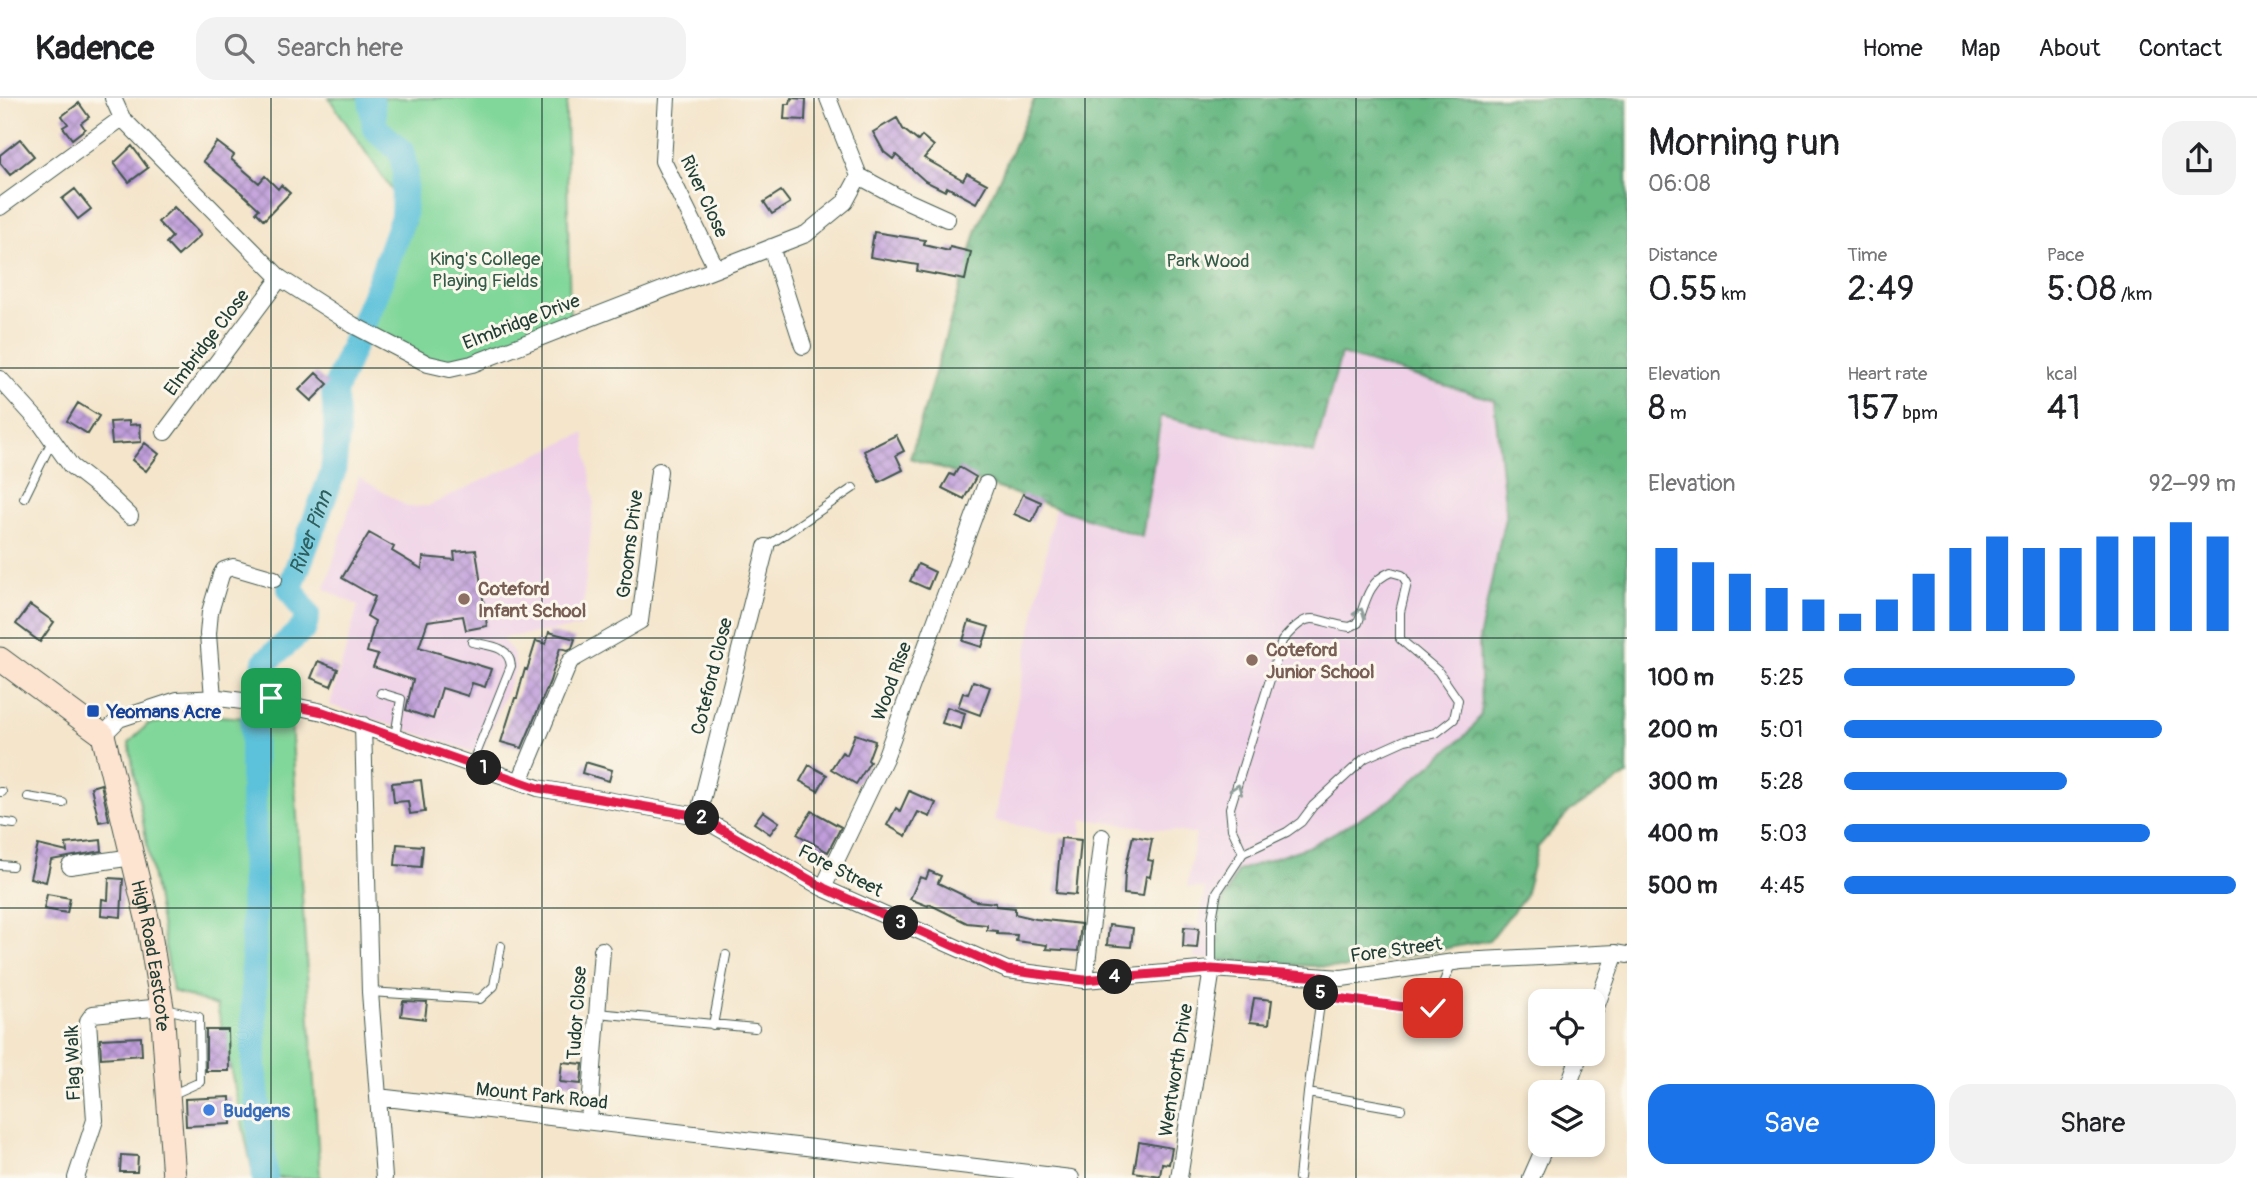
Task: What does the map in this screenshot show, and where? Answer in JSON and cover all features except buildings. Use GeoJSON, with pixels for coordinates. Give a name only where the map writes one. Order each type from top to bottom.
{"type":"FeatureCollection","features":[{"type":"Feature","properties":{"kind":"main road"},"geometry":{"type":"LineString","coordinates":[[0,659],[103,735]]}},
{"type":"Feature","properties":{"kind":"main road","name":"High Road Eastcote"},"geometry":{"type":"LineString","coordinates":[[103,735],[148,922],[162,1007],[174,1178]]}},
{"type":"Feature","properties":{"kind":"street"},"geometry":{"type":"LineString","coordinates":[[0,207],[122,118],[113,98]]}},
{"type":"Feature","properties":{"kind":"street","name":"River Close"},"geometry":{"type":"LineString","coordinates":[[667,98],[663,161],[716,268]]}},
{"type":"Feature","properties":{"kind":"street"},"geometry":{"type":"LineString","coordinates":[[828,98],[859,176],[947,219]]}},
{"type":"Feature","properties":{"kind":"street","name":"Elmbridge Drive"},"geometry":{"type":"LineString","coordinates":[[122,118],[280,278],[353,326],[437,368],[450,369],[472,364],[806,234],[845,202],[859,176]]}},
{"type":"Feature","properties":{"kind":"street"},"geometry":{"type":"LineString","coordinates":[[771,247],[803,346]]}},
{"type":"Feature","properties":{"kind":"street","name":"Elmbridge Close"},"geometry":{"type":"LineString","coordinates":[[165,432],[280,278]]}},
{"type":"Feature","properties":{"kind":"street"},"geometry":{"type":"LineString","coordinates":[[0,379],[41,424],[71,466],[130,516]]}},
{"type":"Feature","properties":{"kind":"street","name":"Grooms Drive"},"geometry":{"type":"LineString","coordinates":[[520,781],[570,661],[640,621],[659,471]]}},
{"type":"Feature","properties":{"kind":"street","name":"Wood Rise"},"geometry":{"type":"LineString","coordinates":[[824,888],[885,758],[986,484]]}},
{"type":"Feature","properties":{"kind":"street","name":"Coteford Close"},"geometry":{"type":"LineString","coordinates":[[698,816],[766,547]]}},
{"type":"Feature","properties":{"kind":"street"},"geometry":{"type":"LineString","coordinates":[[214,698],[208,634],[210,612],[221,575],[224,570],[233,567],[274,579]]}},
{"type":"Feature","properties":{"kind":"street","name":"Fore Street"},"geometry":{"type":"LineString","coordinates":[[103,735],[119,719],[177,700],[214,698],[258,702],[272,709],[294,706],[323,712],[538,788],[698,816],[824,888],[1007,970],[1084,980],[1212,969],[1342,978],[1452,962],[1621,954]]}},
{"type":"Feature","properties":{"kind":"street"},"geometry":{"type":"LineString","coordinates":[[363,725],[370,992],[384,1178]]}},
{"type":"Feature","properties":{"kind":"street"},"geometry":{"type":"LineString","coordinates":[[1084,980],[1102,837]]}},
{"type":"Feature","properties":{"kind":"street"},"geometry":{"type":"LineString","coordinates":[[70,866],[133,857]]}},
{"type":"Feature","properties":{"kind":"street","name":"Tudor Close"},"geometry":{"type":"LineString","coordinates":[[589,1121],[601,950]]}},
{"type":"Feature","properties":{"kind":"street"},"geometry":{"type":"LineString","coordinates":[[1605,989],[1621,954]]}},
{"type":"Feature","properties":{"kind":"street","name":"Wentworth Drive"},"geometry":{"type":"LineString","coordinates":[[1180,1178],[1212,969]]}},
{"type":"Feature","properties":{"kind":"street","name":"Flag Walk"},"geometry":{"type":"LineString","coordinates":[[76,1178],[95,1120],[88,1021],[93,1014],[162,1007]]}},
{"type":"Feature","properties":{"kind":"street","name":"Mount Park Road"},"geometry":{"type":"LineString","coordinates":[[378,1097],[589,1121],[976,1173],[1072,1178]]}},
{"type":"Feature","properties":{"kind":"street"},"geometry":{"type":"LineString","coordinates":[[1531,1178],[1540,1157]]}},
{"type":"Feature","properties":{"kind":"lane"},"geometry":{"type":"LineString","coordinates":[[24,498],[52,441]]}},
{"type":"Feature","properties":{"kind":"lane"},"geometry":{"type":"LineString","coordinates":[[766,547],[853,488]]}},
{"type":"Feature","properties":{"kind":"lane"},"geometry":{"type":"LineString","coordinates":[[1212,969],[1212,919],[1217,892],[1243,853],[1287,832],[1300,822],[1313,806],[1364,758],[1405,740],[1436,733],[1454,719],[1458,700],[1438,671],[1400,639],[1400,612],[1407,583],[1402,575],[1391,572],[1372,587],[1362,606],[1357,624],[1350,627],[1319,618],[1308,619],[1299,623],[1282,641],[1230,808],[1232,830],[1243,853]]}},
{"type":"Feature","properties":{"kind":"lane"},"geometry":{"type":"LineString","coordinates":[[471,764],[511,666],[510,656],[505,650],[472,642]]}},
{"type":"Feature","properties":{"kind":"lane"},"geometry":{"type":"LineString","coordinates":[[381,693],[401,699],[394,737]]}},
{"type":"Feature","properties":{"kind":"lane"},"geometry":{"type":"LineString","coordinates":[[28,797],[63,803]]}},
{"type":"Feature","properties":{"kind":"lane"},"geometry":{"type":"LineString","coordinates":[[0,822],[14,824]]}},
{"type":"Feature","properties":{"kind":"lane"},"geometry":{"type":"LineString","coordinates":[[0,865],[12,866]]}},
{"type":"Feature","properties":{"kind":"lane"},"geometry":{"type":"LineString","coordinates":[[370,992],[480,999],[494,986],[501,946]]}},
{"type":"Feature","properties":{"kind":"lane"},"geometry":{"type":"LineString","coordinates":[[713,1025],[726,955]]}},
{"type":"Feature","properties":{"kind":"lane"},"geometry":{"type":"LineString","coordinates":[[1321,996],[1429,1009],[1435,1003],[1452,962]]}},
{"type":"Feature","properties":{"kind":"lane"},"geometry":{"type":"LineString","coordinates":[[1299,1178],[1322,977]]}},
{"type":"Feature","properties":{"kind":"lane"},"geometry":{"type":"LineString","coordinates":[[162,1007],[199,1017],[200,1082],[169,1096]]}},
{"type":"Feature","properties":{"kind":"lane"},"geometry":{"type":"LineString","coordinates":[[597,1013],[755,1028]]}},
{"type":"Feature","properties":{"kind":"lane"},"geometry":{"type":"LineString","coordinates":[[1308,1093],[1401,1109]]}},
{"type":"Feature","properties":{"kind":"shaded area","name":"Coteford Junior School"},"geometry":{"type":"Polygon","coordinates":[[[1341,354],[1494,400],[1506,513],[1479,639],[1481,714],[1469,732],[1383,806],[1310,846],[1237,871],[1220,908],[1216,960],[1194,958],[1205,889],[1187,887],[1196,834],[1083,819],[1081,835],[994,821],[1055,507],[1142,536],[1160,416],[1314,453],[1341,354]]]}},
{"type":"Feature","properties":{"kind":"shaded area","name":"Coteford Infant School"},"geometry":{"type":"Polygon","coordinates":[[[584,433],[594,501],[581,627],[501,638],[513,652],[516,668],[481,754],[330,705],[358,606],[325,589],[359,477],[408,507],[428,506],[584,433]]]}},
{"type":"Feature","properties":{"kind":"green space","name":"King's College Playing Fields"},"geometry":{"type":"Polygon","coordinates":[[[329,98],[568,98],[566,113],[570,325],[450,369],[367,333],[414,223],[329,98]]]}},
{"type":"Feature","properties":{"kind":"green space","name":"Park Wood"},"geometry":{"type":"Polygon","coordinates":[[[1035,98],[1627,98],[1627,775],[1570,811],[1538,847],[1525,896],[1490,940],[1344,968],[1216,960],[1220,908],[1237,871],[1310,846],[1383,806],[1469,732],[1481,714],[1479,639],[1506,513],[1494,400],[1341,354],[1314,453],[1161,416],[1142,537],[910,458],[977,229],[1035,98]]]}},
{"type":"Feature","properties":{"kind":"green space"},"geometry":{"type":"Polygon","coordinates":[[[204,715],[291,721],[320,1178],[254,1178],[217,1006],[173,991],[129,743],[148,724],[204,715]]]}},
{"type":"Feature","properties":{"kind":"waterway","name":"River Pinn"},"geometry":{"type":"LineString","coordinates":[[265,1178],[254,1069],[253,722],[265,662],[304,628],[307,615],[290,588],[333,472],[337,433],[334,392],[403,217],[405,169],[401,151],[375,128],[371,98]]}},
{"type":"Feature","properties":{"kind":"place","name":"Coteford Infant School"},"geometry":{"type":"Point","coordinates":[464,599]}},
{"type":"Feature","properties":{"kind":"place","name":"Coteford Junior School"},"geometry":{"type":"Point","coordinates":[1252,660]}},
{"type":"Feature","properties":{"kind":"place","name":"Yeomans Acre"},"geometry":{"type":"Point","coordinates":[93,711]}},
{"type":"Feature","properties":{"kind":"place","name":"Budgens"},"geometry":{"type":"Point","coordinates":[209,1110]}},
{"type":"Feature","properties":{"kind":"route"},"geometry":{"type":"LineString","coordinates":[[271,698],[323,712],[538,788],[698,816],[824,888],[1007,970],[1084,980],[1212,969],[1322,977],[1321,996],[1420,1009],[1433,1008]]}}]}
